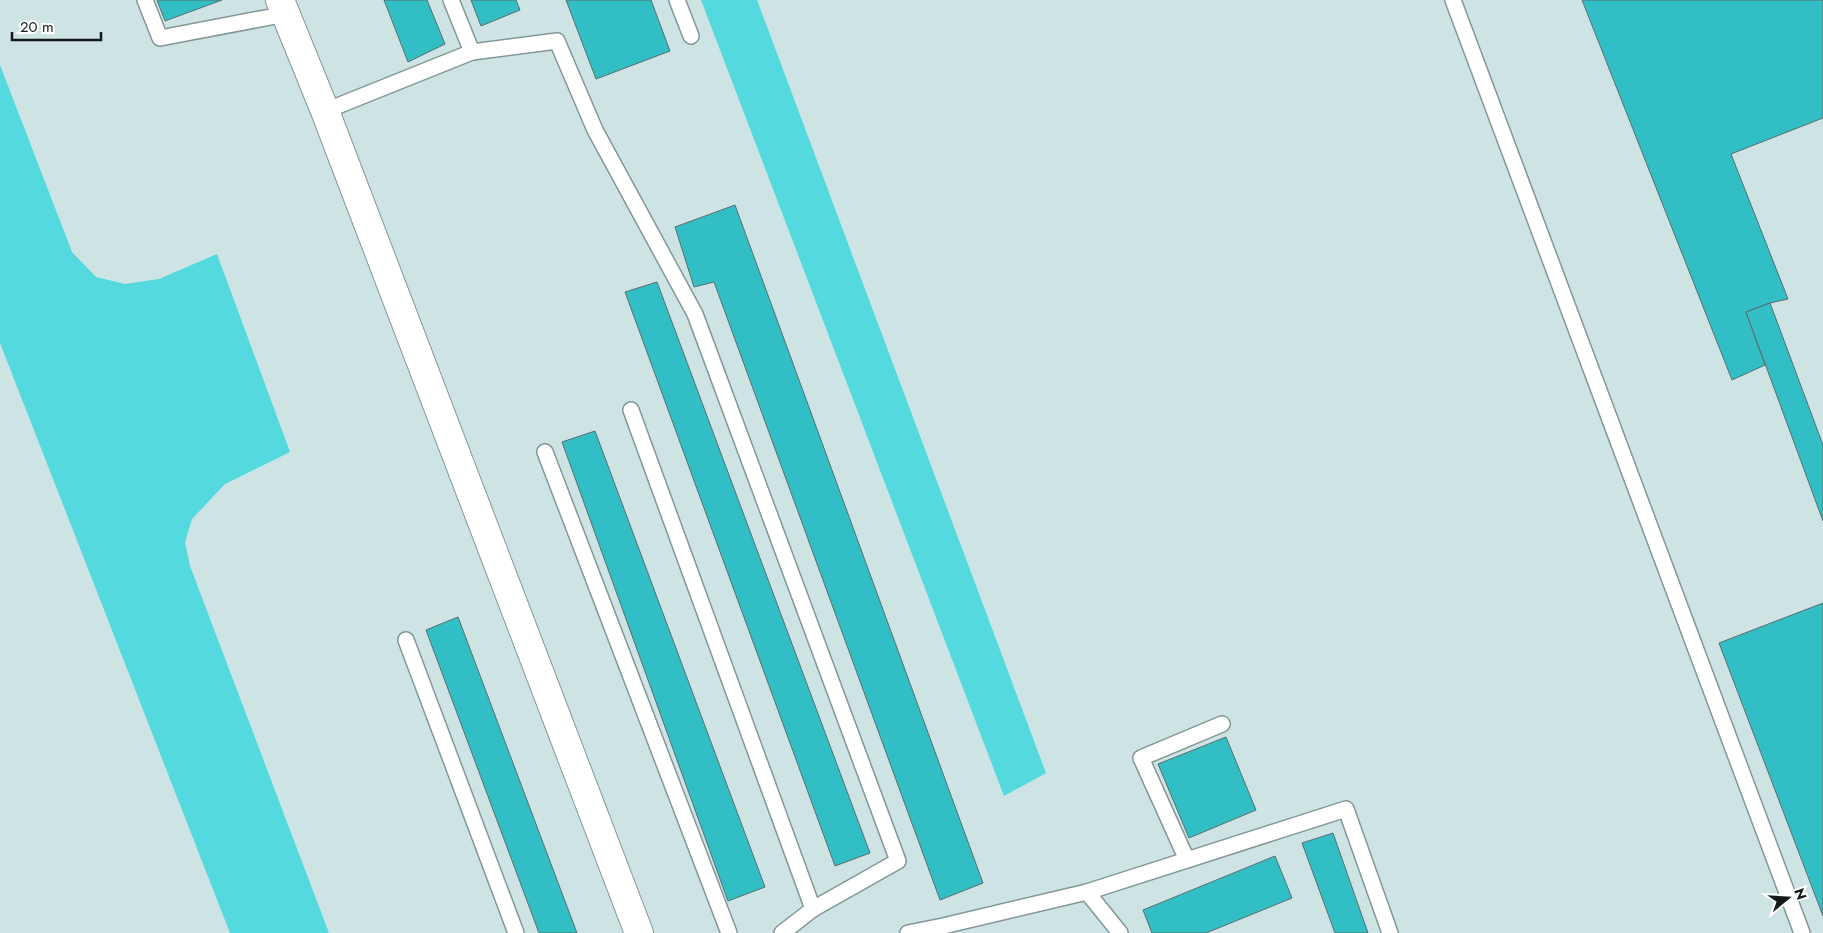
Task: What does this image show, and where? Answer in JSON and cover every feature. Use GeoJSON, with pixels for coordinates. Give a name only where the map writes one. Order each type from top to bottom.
{"type":"FeatureCollection","features":[{"type":"Feature","properties":{"kind":"street"},"geometry":{"type":"LineString","coordinates":[[283,7],[325,111],[640,933]]}},
{"type":"Feature","properties":{"kind":"lane"},"geometry":{"type":"LineString","coordinates":[[145,0],[160,38],[283,7]]}},
{"type":"Feature","properties":{"kind":"lane"},"geometry":{"type":"LineString","coordinates":[[452,0],[472,52]]}},
{"type":"Feature","properties":{"kind":"lane"},"geometry":{"type":"LineString","coordinates":[[677,0],[691,36]]}},
{"type":"Feature","properties":{"kind":"lane"},"geometry":{"type":"LineString","coordinates":[[1453,0],[1802,933]]}},
{"type":"Feature","properties":{"kind":"lane"},"geometry":{"type":"LineString","coordinates":[[325,111],[472,52],[557,41],[595,130],[695,314],[898,861],[813,909],[782,933]]}},
{"type":"Feature","properties":{"kind":"lane"},"geometry":{"type":"LineString","coordinates":[[632,410],[813,909]]}},
{"type":"Feature","properties":{"kind":"lane"},"geometry":{"type":"LineString","coordinates":[[545,452],[728,933]]}},
{"type":"Feature","properties":{"kind":"lane"},"geometry":{"type":"LineString","coordinates":[[406,640],[516,933]]}},
{"type":"Feature","properties":{"kind":"lane"},"geometry":{"type":"LineString","coordinates":[[1187,860],[1141,758],[1222,724]]}},
{"type":"Feature","properties":{"kind":"lane"},"geometry":{"type":"LineString","coordinates":[[908,933],[1087,892],[1346,809],[1390,933]]}},
{"type":"Feature","properties":{"kind":"lane"},"geometry":{"type":"LineString","coordinates":[[1087,892],[1120,933]]}},
{"type":"Feature","properties":{"kind":"water"},"geometry":{"type":"Polygon","coordinates":[[[701,0],[757,0],[1046,773],[1004,796],[701,0]]]}},
{"type":"Feature","properties":{"kind":"water"},"geometry":{"type":"Polygon","coordinates":[[[0,65],[72,252],[96,277],[125,284],[159,279],[217,254],[290,452],[225,484],[192,519],[185,542],[190,566],[329,933],[230,933],[0,343],[0,65]]]}},
{"type":"Feature","properties":{"kind":"building"},"geometry":{"type":"Polygon","coordinates":[[[157,0],[222,0],[165,21],[157,0]]]}},
{"type":"Feature","properties":{"kind":"building"},"geometry":{"type":"Polygon","coordinates":[[[384,0],[427,0],[445,44],[408,62],[384,0]]]}},
{"type":"Feature","properties":{"kind":"building"},"geometry":{"type":"Polygon","coordinates":[[[471,0],[516,0],[520,10],[481,26],[471,0]]]}},
{"type":"Feature","properties":{"kind":"building"},"geometry":{"type":"Polygon","coordinates":[[[566,0],[651,0],[670,51],[596,79],[566,0]]]}},
{"type":"Feature","properties":{"kind":"building"},"geometry":{"type":"Polygon","coordinates":[[[1582,0],[1823,0],[1823,118],[1731,154],[1788,299],[1770,303],[1746,312],[1765,365],[1732,380],[1582,0]]]}},
{"type":"Feature","properties":{"kind":"building"},"geometry":{"type":"Polygon","coordinates":[[[735,205],[983,883],[940,900],[714,282],[694,287],[675,227],[735,205]]]}},
{"type":"Feature","properties":{"kind":"building"},"geometry":{"type":"Polygon","coordinates":[[[657,282],[870,853],[835,866],[625,292],[657,282]]]}},
{"type":"Feature","properties":{"kind":"building"},"geometry":{"type":"Polygon","coordinates":[[[1770,303],[1823,445],[1823,521],[1746,312],[1770,303]]]}},
{"type":"Feature","properties":{"kind":"building"},"geometry":{"type":"Polygon","coordinates":[[[595,431],[765,887],[728,901],[562,442],[595,431]]]}},
{"type":"Feature","properties":{"kind":"building"},"geometry":{"type":"Polygon","coordinates":[[[1823,603],[1823,916],[1719,643],[1823,603]]]}},
{"type":"Feature","properties":{"kind":"building"},"geometry":{"type":"Polygon","coordinates":[[[458,617],[577,933],[539,933],[426,630],[458,617]]]}},
{"type":"Feature","properties":{"kind":"building"},"geometry":{"type":"Polygon","coordinates":[[[1226,737],[1256,810],[1189,838],[1158,764],[1226,737]]]}},
{"type":"Feature","properties":{"kind":"building"},"geometry":{"type":"Polygon","coordinates":[[[1333,833],[1368,933],[1335,933],[1302,843],[1333,833]]]}},
{"type":"Feature","properties":{"kind":"building"},"geometry":{"type":"Polygon","coordinates":[[[1275,856],[1292,898],[1206,933],[1152,933],[1143,910],[1275,856]]]}}]}
